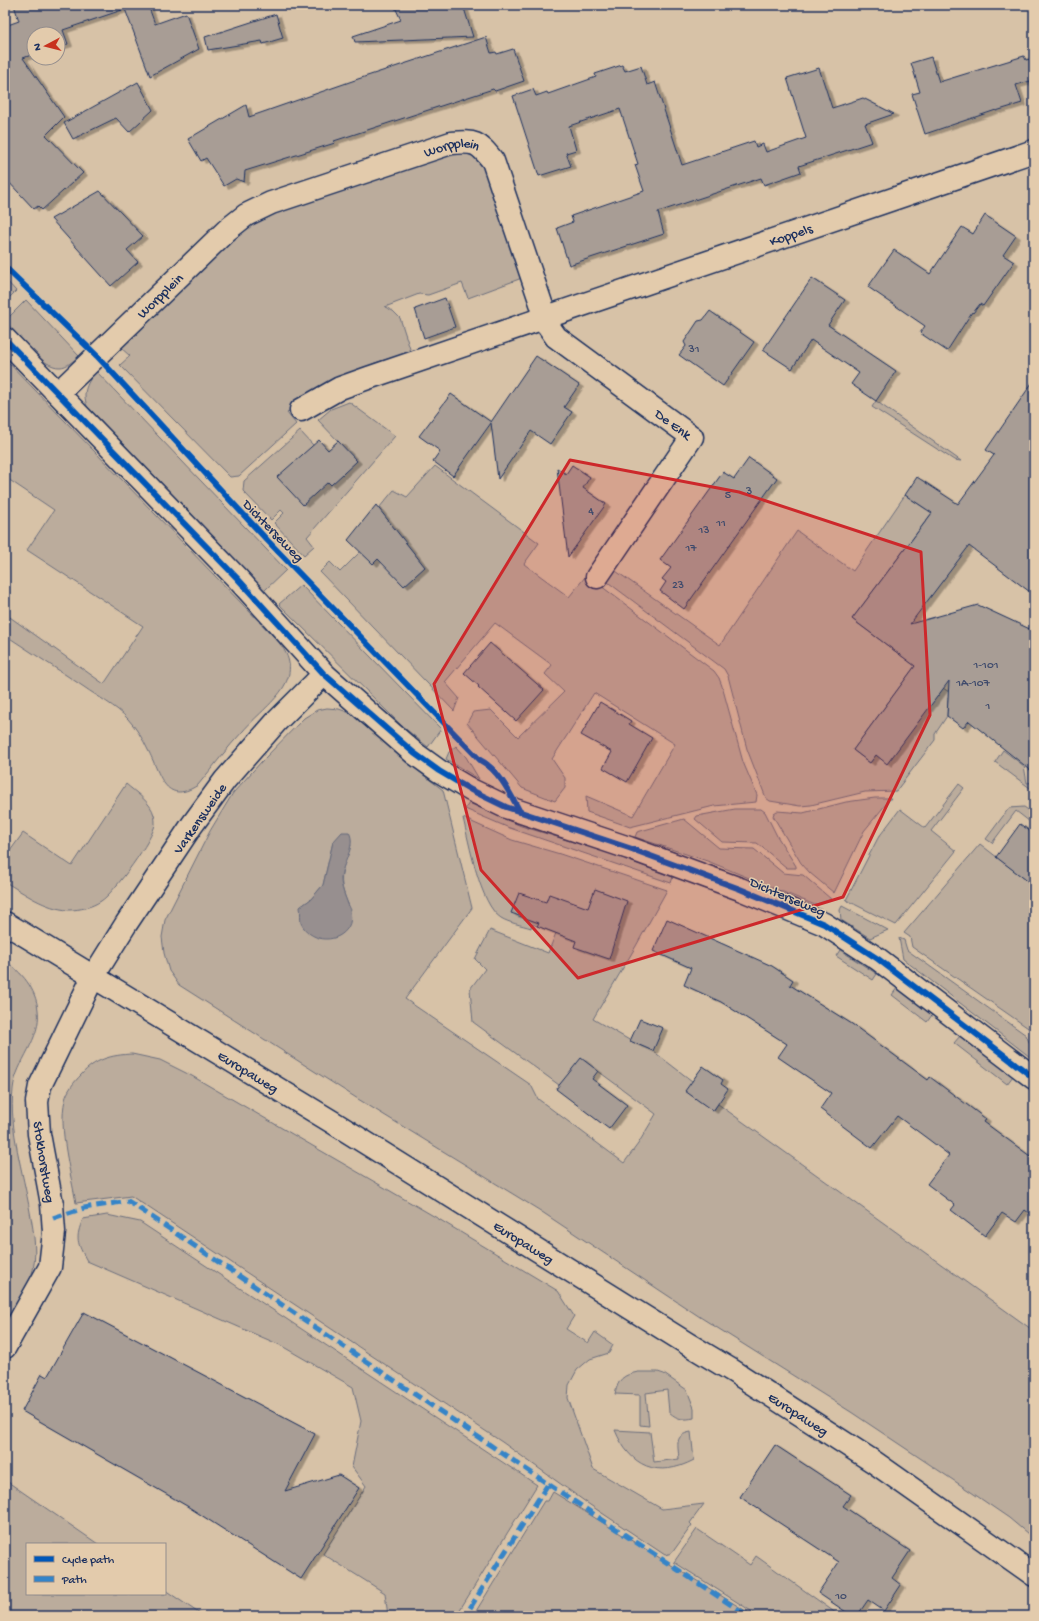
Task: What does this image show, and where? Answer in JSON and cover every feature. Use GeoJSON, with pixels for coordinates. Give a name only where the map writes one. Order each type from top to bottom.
{"type":"FeatureCollection","features":[{"type":"Feature","properties":{"kind":"street","name":"Worpplein"},"geometry":{"type":"LineString","coordinates":[[58,393],[227,230],[246,215],[270,203],[451,143],[469,141],[482,147],[493,161],[546,317]]}},
{"type":"Feature","properties":{"kind":"street","name":"Koppels"},"geometry":{"type":"LineString","coordinates":[[546,317],[1034,151]]}},
{"type":"Feature","properties":{"kind":"street"},"geometry":{"type":"LineString","coordinates":[[301,410],[340,388],[546,317]]}},
{"type":"Feature","properties":{"kind":"street","name":"De Enk"},"geometry":{"type":"LineString","coordinates":[[546,317],[549,327],[556,337],[692,437],[597,577]]}},
{"type":"Feature","properties":{"kind":"street","name":"Dichterseweg"},"geometry":{"type":"LineString","coordinates":[[5,339],[237,578],[324,674],[414,753],[439,771],[471,790],[506,807],[630,848],[740,889],[824,924],[878,959],[1034,1078]]}},
{"type":"Feature","properties":{"kind":"street","name":"Varkensweide"},"geometry":{"type":"LineString","coordinates":[[93,977],[130,917],[192,825],[225,780],[277,721],[324,674]]}},
{"type":"Feature","properties":{"kind":"street","name":"Europaweg"},"geometry":{"type":"LineString","coordinates":[[5,923],[334,1123],[688,1344],[733,1370],[874,1462],[1034,1575]]}},
{"type":"Feature","properties":{"kind":"street","name":"Stokhorstweg"},"geometry":{"type":"LineString","coordinates":[[5,1347],[50,1267],[54,1232],[52,1204],[39,1134],[37,1102],[40,1086],[93,977]]}},
{"type":"Feature","properties":{"kind":"highlighted area"},"geometry":{"type":"Polygon","coordinates":[[[570,460],[739,492],[921,552],[930,715],[843,897],[578,978],[481,870],[434,684],[570,460]]]}},
{"type":"Feature","properties":{"kind":"shaded area"},"geometry":{"type":"Polygon","coordinates":[[[459,152],[469,154],[476,158],[482,163],[488,172],[522,278],[468,298],[462,283],[428,295],[419,294],[385,307],[393,311],[400,318],[411,352],[375,363],[299,403],[287,413],[296,424],[239,476],[230,477],[120,365],[130,356],[120,347],[211,257],[247,227],[269,215],[459,152]]]}},
{"type":"Feature","properties":{"kind":"shaded area"},"geometry":{"type":"Polygon","coordinates":[[[5,279],[16,291],[5,302],[5,279]]]}},
{"type":"Feature","properties":{"kind":"shaded area"},"geometry":{"type":"Polygon","coordinates":[[[26,300],[79,356],[68,365],[63,367],[53,366],[38,357],[7,323],[9,317],[26,300]]]}},
{"type":"Feature","properties":{"kind":"shaded area"},"geometry":{"type":"Polygon","coordinates":[[[5,359],[276,639],[286,653],[289,666],[288,678],[282,690],[237,737],[198,785],[187,791],[178,792],[170,789],[165,784],[160,777],[142,738],[123,714],[5,635],[5,618],[7,615],[104,684],[143,626],[27,550],[54,510],[5,477],[5,359]]]}},
{"type":"Feature","properties":{"kind":"shaded area"},"geometry":{"type":"Polygon","coordinates":[[[96,371],[286,570],[265,590],[87,406],[85,396],[86,388],[96,371]]]}},
{"type":"Feature","properties":{"kind":"shaded area"},"geometry":{"type":"Polygon","coordinates":[[[876,401],[961,461],[954,460],[872,407],[876,401]]]}},
{"type":"Feature","properties":{"kind":"shaded area"},"geometry":{"type":"Polygon","coordinates":[[[349,402],[395,436],[307,537],[314,546],[304,555],[274,523],[284,513],[281,510],[271,520],[243,491],[244,481],[300,431],[313,445],[328,450],[338,441],[318,420],[331,409],[349,402]]]}},
{"type":"Feature","properties":{"kind":"shaded area"},"geometry":{"type":"Polygon","coordinates":[[[435,466],[539,543],[524,564],[569,597],[585,577],[600,588],[601,586],[714,671],[722,686],[743,762],[757,795],[756,802],[714,806],[630,827],[587,812],[586,796],[633,816],[675,744],[594,693],[552,759],[565,778],[565,788],[555,801],[522,788],[467,723],[473,712],[491,710],[518,737],[564,692],[545,674],[552,665],[495,623],[445,682],[459,698],[454,711],[320,572],[330,562],[340,572],[360,552],[379,508],[394,490],[407,497],[435,466]]]}},
{"type":"Feature","properties":{"kind":"shaded area"},"geometry":{"type":"Polygon","coordinates":[[[905,495],[926,509],[943,498],[852,619],[915,666],[853,750],[870,763],[876,755],[887,763],[943,688],[949,692],[956,686],[948,697],[947,716],[935,734],[935,740],[896,791],[865,792],[811,805],[800,806],[770,801],[766,798],[747,749],[728,676],[724,669],[605,580],[613,569],[720,645],[797,531],[853,571],[905,495]]]}},
{"type":"Feature","properties":{"kind":"shaded area"},"geometry":{"type":"Polygon","coordinates":[[[301,585],[441,729],[428,747],[402,726],[279,604],[301,585]]]}},
{"type":"Feature","properties":{"kind":"shaded area"},"geometry":{"type":"Polygon","coordinates":[[[327,708],[339,709],[350,713],[408,763],[443,790],[472,908],[405,999],[531,1085],[538,1099],[624,1163],[638,1144],[656,1114],[598,1071],[559,1085],[473,1022],[470,989],[485,969],[475,959],[490,930],[548,953],[556,933],[532,924],[531,928],[508,921],[501,918],[494,911],[481,887],[476,872],[463,818],[512,840],[560,854],[667,890],[593,1019],[631,1041],[653,1051],[692,1081],[713,1111],[718,1104],[1034,1331],[1034,1539],[1009,1518],[851,1412],[700,1317],[539,1210],[358,1099],[179,985],[169,971],[164,953],[162,937],[165,920],[210,831],[233,793],[304,718],[317,710],[327,708]],[[333,842],[323,885],[311,899],[300,907],[351,910],[342,885],[342,871],[351,845],[333,842]]]}},
{"type":"Feature","properties":{"kind":"shaded area"},"geometry":{"type":"Polygon","coordinates":[[[456,746],[466,757],[479,779],[446,759],[449,752],[456,746]]]}},
{"type":"Feature","properties":{"kind":"shaded area"},"geometry":{"type":"Polygon","coordinates":[[[1003,750],[1024,766],[1027,783],[1034,782],[1034,791],[995,762],[1003,750]]]}},
{"type":"Feature","properties":{"kind":"shaded area"},"geometry":{"type":"Polygon","coordinates":[[[126,784],[150,806],[154,815],[155,824],[148,841],[124,877],[101,901],[82,909],[60,909],[43,904],[5,882],[5,848],[10,851],[23,833],[72,866],[126,784]]]}},
{"type":"Feature","properties":{"kind":"shaded area"},"geometry":{"type":"Polygon","coordinates":[[[959,784],[964,788],[931,831],[956,851],[896,925],[846,900],[878,838],[900,809],[925,828],[959,784]]]}},
{"type":"Feature","properties":{"kind":"shaded area"},"geometry":{"type":"Polygon","coordinates":[[[875,798],[891,798],[864,831],[834,893],[810,873],[801,863],[773,816],[777,811],[803,813],[846,802],[875,798]]]}},
{"type":"Feature","properties":{"kind":"shaded area"},"geometry":{"type":"Polygon","coordinates":[[[469,803],[521,826],[606,852],[673,877],[671,883],[507,827],[465,809],[469,803]]]}},
{"type":"Feature","properties":{"kind":"shaded area"},"geometry":{"type":"Polygon","coordinates":[[[1024,807],[1034,814],[1034,825],[1016,811],[992,843],[986,839],[1009,808],[1024,807]]]}},
{"type":"Feature","properties":{"kind":"shaded area"},"geometry":{"type":"Polygon","coordinates":[[[735,809],[761,809],[765,812],[796,868],[787,868],[757,843],[722,842],[695,819],[697,816],[735,809]]]}},
{"type":"Feature","properties":{"kind":"shaded area"},"geometry":{"type":"Polygon","coordinates":[[[684,819],[719,848],[754,849],[783,873],[803,875],[831,899],[815,905],[710,862],[635,837],[637,832],[684,819]]]}},
{"type":"Feature","properties":{"kind":"shaded area"},"geometry":{"type":"Polygon","coordinates":[[[342,832],[349,832],[351,838],[350,850],[343,867],[341,879],[343,892],[350,911],[350,923],[342,934],[329,939],[322,939],[310,934],[305,929],[301,923],[300,907],[311,899],[323,885],[333,842],[342,832]]]}},
{"type":"Feature","properties":{"kind":"shaded area"},"geometry":{"type":"Polygon","coordinates":[[[980,844],[1034,886],[1034,1037],[1031,1030],[912,947],[910,937],[904,933],[980,844]]]}},
{"type":"Feature","properties":{"kind":"shaded area"},"geometry":{"type":"Polygon","coordinates":[[[842,906],[888,930],[870,938],[841,920],[840,910],[842,906]]]}},
{"type":"Feature","properties":{"kind":"shaded area"},"geometry":{"type":"Polygon","coordinates":[[[899,938],[904,940],[907,950],[1026,1035],[1029,1042],[1034,1046],[1034,1060],[903,959],[899,938]]]}},
{"type":"Feature","properties":{"kind":"shaded area"},"geometry":{"type":"Polygon","coordinates":[[[840,950],[877,974],[873,980],[836,956],[840,950]]]}},
{"type":"Feature","properties":{"kind":"shaded area"},"geometry":{"type":"Polygon","coordinates":[[[5,961],[17,970],[31,988],[37,1002],[38,1021],[33,1040],[15,1079],[12,1104],[17,1150],[33,1228],[35,1253],[29,1283],[5,1322],[5,961]]]}},
{"type":"Feature","properties":{"kind":"shaded area"},"geometry":{"type":"Polygon","coordinates":[[[897,988],[932,1015],[927,1022],[892,995],[897,988]]]}},
{"type":"Feature","properties":{"kind":"shaded area"},"geometry":{"type":"Polygon","coordinates":[[[960,1036],[1013,1076],[1007,1084],[954,1043],[960,1036]]]}},
{"type":"Feature","properties":{"kind":"shaded area"},"geometry":{"type":"Polygon","coordinates":[[[132,1054],[160,1060],[192,1076],[437,1218],[558,1291],[574,1316],[566,1329],[588,1343],[595,1332],[613,1345],[609,1353],[590,1359],[577,1370],[569,1385],[568,1398],[593,1469],[662,1509],[704,1504],[690,1523],[692,1525],[672,1553],[665,1555],[590,1505],[502,1442],[131,1196],[76,1203],[64,1137],[63,1111],[66,1097],[76,1081],[92,1065],[117,1055],[132,1054]]]}},
{"type":"Feature","properties":{"kind":"shaded area"},"geometry":{"type":"Polygon","coordinates":[[[107,1215],[140,1222],[537,1485],[456,1616],[388,1616],[385,1593],[323,1554],[366,1486],[352,1467],[361,1421],[353,1387],[280,1345],[87,1261],[78,1240],[83,1219],[107,1215]]]}},
{"type":"Feature","properties":{"kind":"shaded area"},"geometry":{"type":"Polygon","coordinates":[[[638,1372],[658,1372],[664,1374],[687,1390],[694,1408],[694,1418],[681,1419],[675,1417],[669,1412],[667,1390],[646,1393],[649,1426],[640,1425],[640,1395],[615,1394],[622,1378],[638,1372]]]}},
{"type":"Feature","properties":{"kind":"shaded area"},"geometry":{"type":"Polygon","coordinates":[[[615,1430],[650,1432],[654,1462],[679,1459],[679,1438],[686,1433],[691,1432],[694,1460],[681,1466],[669,1469],[657,1469],[647,1466],[637,1461],[629,1453],[621,1443],[615,1430]]]}},
{"type":"Feature","properties":{"kind":"shaded area"},"geometry":{"type":"Polygon","coordinates":[[[5,1480],[97,1543],[26,1543],[26,1595],[166,1595],[166,1591],[203,1616],[5,1616],[5,1480]]]}},
{"type":"Feature","properties":{"kind":"shaded area"},"geometry":{"type":"Polygon","coordinates":[[[553,1492],[754,1616],[473,1616],[544,1501],[548,1501],[553,1492]]]}},
{"type":"Feature","properties":{"kind":"shaded area"},"geometry":{"type":"Polygon","coordinates":[[[697,1529],[750,1565],[756,1556],[840,1616],[759,1616],[674,1562],[697,1529]]]}},
{"type":"Feature","properties":{"kind":"building"},"geometry":{"type":"Polygon","coordinates":[[[14,5],[148,5],[155,24],[186,13],[199,49],[150,76],[125,9],[66,29],[66,26],[26,26],[26,57],[23,58],[26,62],[26,66],[29,66],[64,117],[46,135],[83,173],[42,210],[38,206],[34,209],[5,178],[5,26],[19,21],[14,5]]]}},
{"type":"Feature","properties":{"kind":"building"},"geometry":{"type":"Polygon","coordinates":[[[394,5],[463,5],[473,37],[355,42],[353,36],[401,20],[394,5]]]}},
{"type":"Feature","properties":{"kind":"building"},"geometry":{"type":"Polygon","coordinates":[[[276,14],[283,38],[263,44],[262,41],[208,50],[205,37],[276,14]]]}},
{"type":"Feature","properties":{"kind":"building"},"geometry":{"type":"Polygon","coordinates":[[[486,37],[491,53],[496,52],[497,54],[513,49],[524,81],[495,91],[493,89],[334,141],[335,143],[245,171],[244,182],[236,179],[224,186],[206,158],[201,161],[188,139],[246,105],[249,117],[486,37]]]}},
{"type":"Feature","properties":{"kind":"building"},"geometry":{"type":"Polygon","coordinates":[[[1024,56],[1026,60],[1034,58],[1034,80],[1016,85],[1022,103],[996,110],[925,134],[912,94],[920,92],[911,63],[931,57],[939,82],[1024,56]]]}},
{"type":"Feature","properties":{"kind":"building"},"geometry":{"type":"Polygon","coordinates":[[[622,65],[625,71],[641,66],[647,85],[655,82],[682,165],[754,141],[756,147],[763,144],[766,152],[806,138],[787,78],[819,68],[832,108],[863,98],[894,114],[865,124],[872,142],[799,166],[801,172],[764,185],[761,178],[658,212],[664,234],[569,265],[557,228],[573,222],[571,216],[644,191],[635,165],[638,164],[620,109],[569,126],[576,150],[566,153],[571,166],[539,176],[513,96],[533,89],[536,96],[547,92],[548,94],[596,77],[595,74],[622,65]]]}},
{"type":"Feature","properties":{"kind":"building"},"geometry":{"type":"Polygon","coordinates":[[[138,82],[153,110],[129,132],[116,118],[73,139],[64,123],[138,82]]]}},
{"type":"Feature","properties":{"kind":"building"},"geometry":{"type":"Polygon","coordinates":[[[100,191],[143,236],[127,250],[138,262],[111,286],[51,219],[100,191]]]}},
{"type":"Feature","properties":{"kind":"building"},"geometry":{"type":"Polygon","coordinates":[[[985,215],[1016,236],[1003,255],[1014,262],[983,306],[980,304],[973,313],[972,312],[947,351],[920,333],[925,326],[868,287],[894,250],[930,274],[962,227],[973,234],[985,215]]]}},
{"type":"Feature","properties":{"kind":"building"},"geometry":{"type":"Polygon","coordinates":[[[812,278],[845,300],[828,325],[896,371],[876,401],[851,384],[859,373],[811,340],[792,369],[763,350],[812,278]]]}},
{"type":"Feature","properties":{"kind":"building"},"geometry":{"type":"Polygon","coordinates":[[[445,298],[455,327],[424,338],[415,309],[445,298]]]}},
{"type":"Feature","properties":{"kind":"building"},"geometry":{"type":"Polygon","coordinates":[[[710,311],[754,342],[723,386],[679,355],[686,346],[684,342],[698,321],[703,320],[710,311]]]}},
{"type":"Feature","properties":{"kind":"building"},"geometry":{"type":"Polygon","coordinates":[[[536,356],[579,385],[564,407],[572,412],[550,444],[531,431],[498,479],[491,423],[453,476],[433,461],[440,451],[419,436],[451,394],[491,422],[536,356]]]}},
{"type":"Feature","properties":{"kind":"building"},"geometry":{"type":"Polygon","coordinates":[[[1034,380],[1034,595],[969,546],[910,624],[978,605],[1034,631],[1034,773],[969,721],[963,728],[947,716],[949,681],[887,764],[876,755],[870,763],[853,750],[915,666],[852,619],[932,513],[905,495],[917,477],[958,504],[994,455],[986,450],[1034,380]]]}},
{"type":"Feature","properties":{"kind":"building"},"geometry":{"type":"Polygon","coordinates":[[[319,440],[328,450],[338,441],[357,461],[331,485],[328,482],[303,505],[277,477],[319,440]]]}},
{"type":"Feature","properties":{"kind":"building"},"geometry":{"type":"Polygon","coordinates":[[[749,458],[777,478],[684,609],[660,591],[666,582],[662,579],[671,568],[660,560],[723,472],[734,479],[749,458]]]}},
{"type":"Feature","properties":{"kind":"building"},"geometry":{"type":"Polygon","coordinates":[[[572,465],[590,477],[583,488],[606,504],[568,557],[557,468],[566,474],[572,465]]]}},
{"type":"Feature","properties":{"kind":"building"},"geometry":{"type":"Polygon","coordinates":[[[376,505],[425,567],[404,586],[378,559],[373,564],[348,540],[376,505]]]}},
{"type":"Feature","properties":{"kind":"building"},"geometry":{"type":"Polygon","coordinates":[[[490,643],[544,690],[516,721],[464,673],[490,643]]]}},
{"type":"Feature","properties":{"kind":"building"},"geometry":{"type":"Polygon","coordinates":[[[600,702],[631,721],[629,724],[652,738],[627,782],[603,768],[612,752],[581,735],[600,702]]]}},
{"type":"Feature","properties":{"kind":"building"},"geometry":{"type":"Polygon","coordinates":[[[1020,824],[1034,834],[1034,886],[996,857],[1020,824]]]}},
{"type":"Feature","properties":{"kind":"building"},"geometry":{"type":"Polygon","coordinates":[[[595,889],[627,901],[609,959],[574,947],[576,941],[537,926],[539,923],[511,913],[519,893],[546,902],[549,894],[588,908],[595,889]]]}},
{"type":"Feature","properties":{"kind":"building"},"geometry":{"type":"Polygon","coordinates":[[[667,919],[772,966],[793,980],[790,985],[852,1024],[928,1080],[930,1077],[986,1119],[984,1122],[1034,1159],[1034,1217],[1025,1210],[1016,1222],[1002,1213],[985,1236],[951,1210],[955,1205],[927,1184],[949,1155],[897,1116],[872,1148],[820,1109],[831,1093],[778,1057],[787,1044],[721,1002],[684,985],[691,968],[653,951],[667,919]]]}},
{"type":"Feature","properties":{"kind":"building"},"geometry":{"type":"Polygon","coordinates":[[[640,1019],[663,1028],[653,1051],[630,1041],[640,1019]]]}},
{"type":"Feature","properties":{"kind":"building"},"geometry":{"type":"Polygon","coordinates":[[[581,1058],[598,1071],[592,1079],[627,1105],[609,1129],[556,1089],[581,1058]]]}},
{"type":"Feature","properties":{"kind":"building"},"geometry":{"type":"Polygon","coordinates":[[[703,1066],[723,1080],[721,1084],[728,1089],[713,1111],[685,1091],[703,1066]]]}},
{"type":"Feature","properties":{"kind":"building"},"geometry":{"type":"Polygon","coordinates":[[[84,1312],[315,1434],[285,1491],[339,1475],[359,1488],[301,1579],[187,1506],[22,1411],[42,1374],[47,1377],[84,1312]]]}},
{"type":"Feature","properties":{"kind":"building"},"geometry":{"type":"Polygon","coordinates":[[[775,1445],[851,1495],[843,1506],[910,1551],[892,1578],[901,1585],[884,1611],[868,1600],[857,1616],[852,1616],[818,1593],[839,1562],[740,1497],[775,1445]]]}},
{"type":"Feature","properties":{"kind":"marked path"},"geometry":{"type":"LineString","coordinates":[[53,1218],[84,1208],[128,1201],[548,1484],[465,1616]]}},
{"type":"Feature","properties":{"kind":"marked path"},"geometry":{"type":"LineString","coordinates":[[548,1484],[748,1616]]}},
{"type":"Feature","properties":{"kind":"cycle path"},"geometry":{"type":"LineString","coordinates":[[5,267],[97,356],[267,540],[480,760],[493,770],[503,783],[520,812]]}},
{"type":"Feature","properties":{"kind":"cycle path"},"geometry":{"type":"LineString","coordinates":[[5,339],[237,578],[324,674],[414,753],[439,771],[471,790],[506,807],[629,848],[740,889],[824,924],[878,959],[1034,1078]]}}]}
